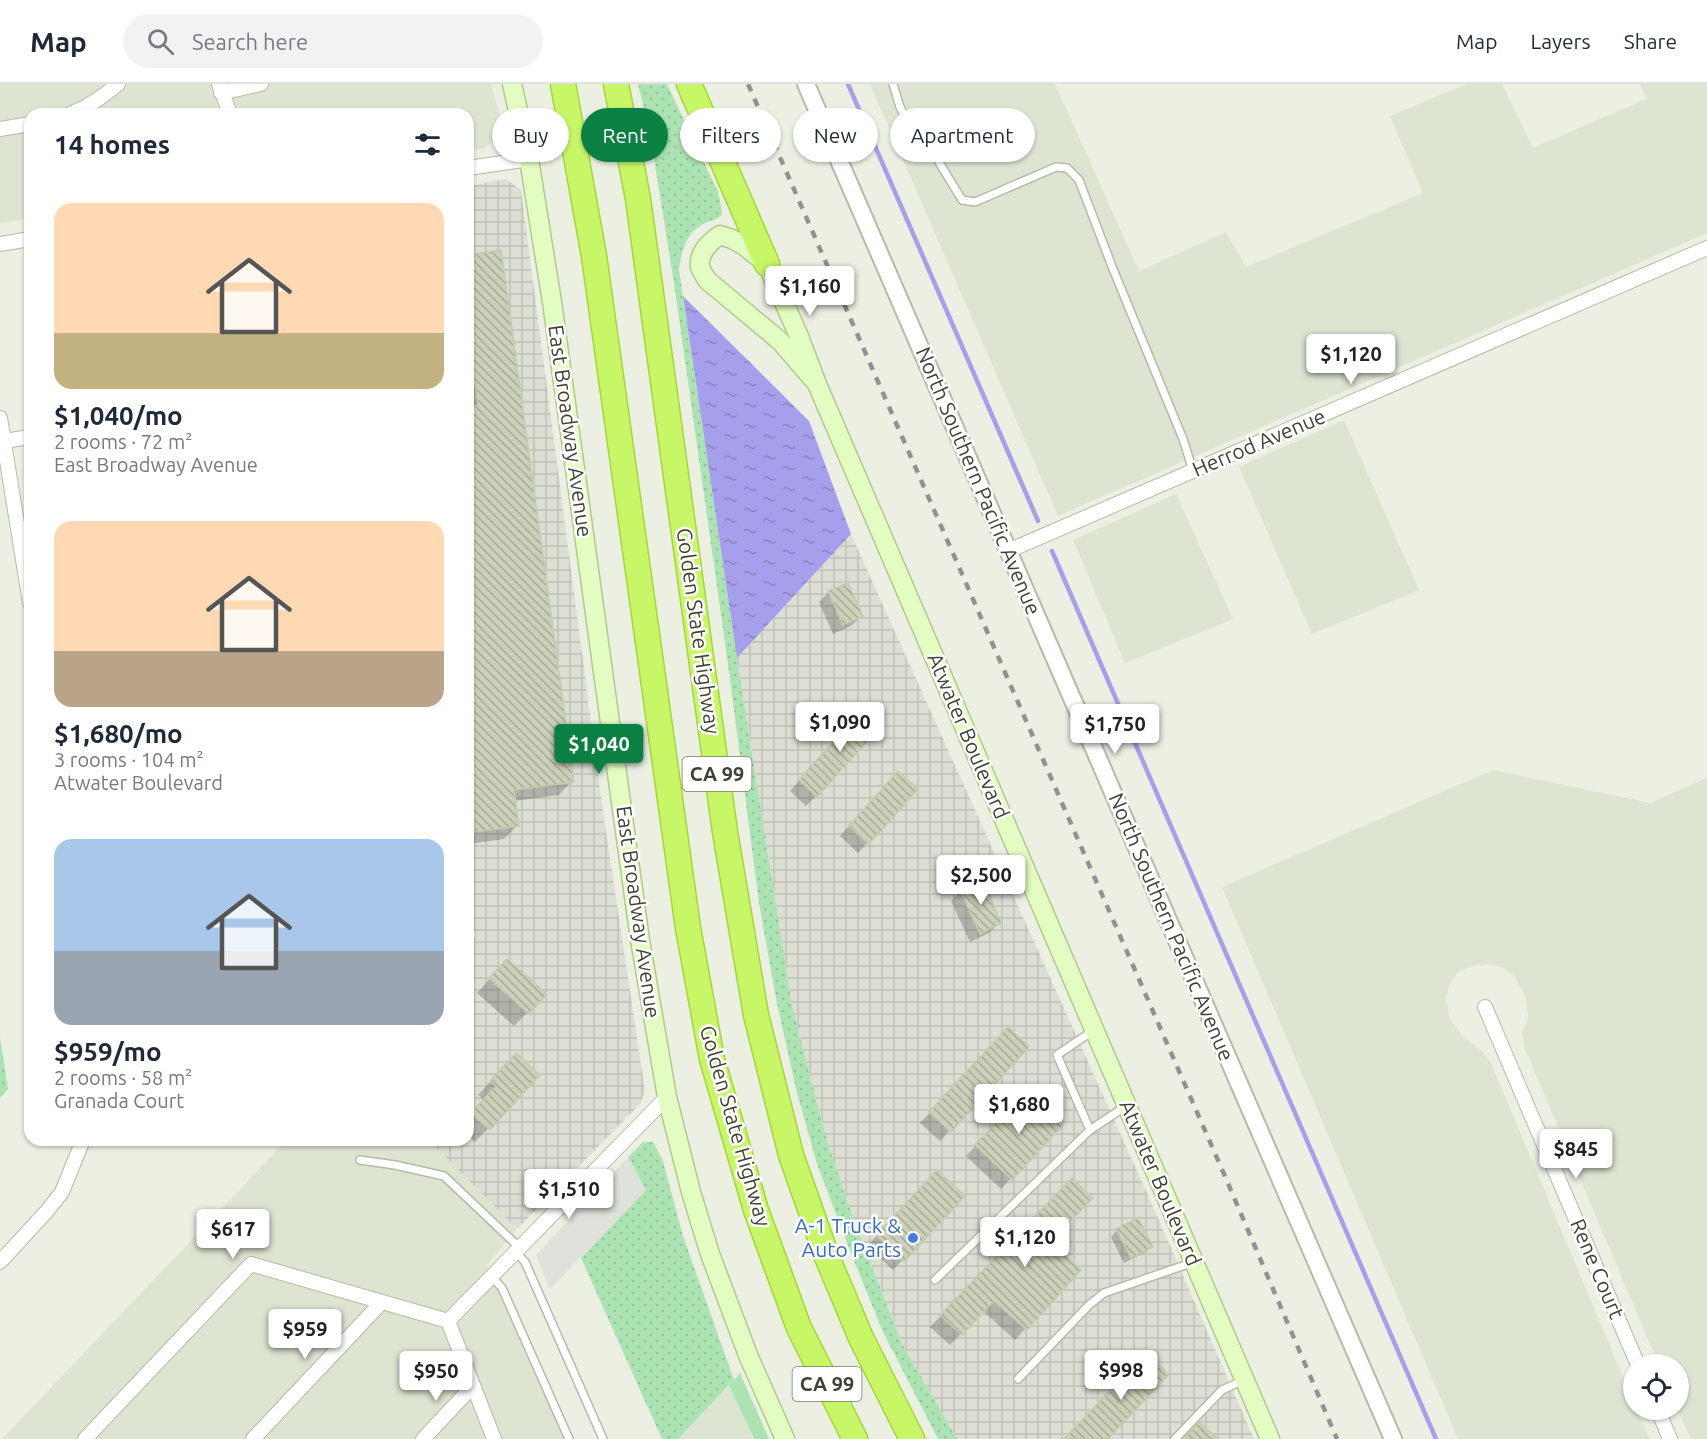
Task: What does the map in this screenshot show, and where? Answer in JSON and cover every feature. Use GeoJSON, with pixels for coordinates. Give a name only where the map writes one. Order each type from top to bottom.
{"type":"FeatureCollection","features":[{"type":"Feature","properties":{"kind":"highway","name":"Golden State Highway"},"geometry":{"type":"LineString","coordinates":[[563,84],[594,256],[670,809],[688,928],[712,1059],[756,1210],[799,1328],[855,1439]]}},
{"type":"Feature","properties":{"kind":"highway","name":"Golden State Highway"},"geometry":{"type":"LineString","coordinates":[[616,84],[638,199],[724,832],[756,1015],[791,1155],[827,1257],[861,1338],[912,1439]]}},
{"type":"Feature","properties":{"kind":"highway"},"geometry":{"type":"LineString","coordinates":[[689,84],[767,264]]}},
{"type":"Feature","properties":{"kind":"highway"},"geometry":{"type":"LineString","coordinates":[[799,1328],[843,1439]]}},
{"type":"Feature","properties":{"kind":"main road","name":"East Broadway Avenue"},"geometry":{"type":"LineString","coordinates":[[512,84],[517,108]]}},
{"type":"Feature","properties":{"kind":"main road","name":"East Broadway Avenue"},"geometry":{"type":"LineString","coordinates":[[529,162],[552,303],[640,940],[667,1096],[691,1192],[710,1254],[748,1355],[784,1439]]}},
{"type":"Feature","properties":{"kind":"main road"},"geometry":{"type":"LineString","coordinates":[[767,264],[743,245],[720,235],[707,244],[701,256],[700,267],[707,280],[780,341],[817,384]]}},
{"type":"Feature","properties":{"kind":"main road","name":"Atwater Boulevard"},"geometry":{"type":"LineString","coordinates":[[767,264],[1270,1439]]}},
{"type":"Feature","properties":{"kind":"street"},"geometry":{"type":"LineString","coordinates":[[84,108],[102,98],[118,84]]}},
{"type":"Feature","properties":{"kind":"street"},"geometry":{"type":"LineString","coordinates":[[228,108],[220,89],[261,84]]}},
{"type":"Feature","properties":{"kind":"street","name":"North Southern Pacific Avenue"},"geometry":{"type":"LineString","coordinates":[[806,84],[1393,1439]]}},
{"type":"Feature","properties":{"kind":"street"},"geometry":{"type":"LineString","coordinates":[[0,129],[24,125]]}},
{"type":"Feature","properties":{"kind":"street"},"geometry":{"type":"LineString","coordinates":[[474,167],[509,162]]}},
{"type":"Feature","properties":{"kind":"street"},"geometry":{"type":"LineString","coordinates":[[0,244],[24,240]]}},
{"type":"Feature","properties":{"kind":"street","name":"Herrod Avenue"},"geometry":{"type":"LineString","coordinates":[[1008,551],[1707,248]]}},
{"type":"Feature","properties":{"kind":"street"},"geometry":{"type":"LineString","coordinates":[[0,418],[24,566]]}},
{"type":"Feature","properties":{"kind":"street"},"geometry":{"type":"LineString","coordinates":[[4,441],[24,438]]}},
{"type":"Feature","properties":{"kind":"street","name":"Rene Court"},"geometry":{"type":"LineString","coordinates":[[1485,1007],[1633,1354]]}},
{"type":"Feature","properties":{"kind":"street"},"geometry":{"type":"LineString","coordinates":[[448,1321],[667,1096]]}},
{"type":"Feature","properties":{"kind":"street"},"geometry":{"type":"LineString","coordinates":[[0,1262],[62,1192],[81,1146]]}},
{"type":"Feature","properties":{"kind":"street"},"geometry":{"type":"LineString","coordinates":[[86,1439],[251,1264],[448,1321]]}},
{"type":"Feature","properties":{"kind":"street"},"geometry":{"type":"LineString","coordinates":[[253,1439],[381,1303]]}},
{"type":"Feature","properties":{"kind":"street"},"geometry":{"type":"LineString","coordinates":[[448,1321],[494,1439]]}},
{"type":"Feature","properties":{"kind":"street"},"geometry":{"type":"LineString","coordinates":[[423,1439],[473,1386]]}},
{"type":"Feature","properties":{"kind":"street"},"geometry":{"type":"LineString","coordinates":[[1662,1420],[1670,1439]]}},
{"type":"Feature","properties":{"kind":"lane"},"geometry":{"type":"LineString","coordinates":[[893,84],[900,107],[909,124],[925,139],[962,200],[975,202],[1056,167],[1067,168],[1079,180],[1183,439],[1193,471]]}},
{"type":"Feature","properties":{"kind":"lane"},"geometry":{"type":"LineString","coordinates":[[1090,1130],[1057,1055],[1094,1030]]}},
{"type":"Feature","properties":{"kind":"lane"},"geometry":{"type":"LineString","coordinates":[[935,1280],[1090,1130],[1126,1106]]}},
{"type":"Feature","properties":{"kind":"lane"},"geometry":{"type":"LineString","coordinates":[[360,1160],[444,1176],[518,1250],[603,1439]]}},
{"type":"Feature","properties":{"kind":"lane"},"geometry":{"type":"LineString","coordinates":[[1018,1379],[1089,1305],[1104,1293],[1194,1262]]}},
{"type":"Feature","properties":{"kind":"lane"},"geometry":{"type":"LineString","coordinates":[[492,1277],[502,1288],[569,1439]]}},
{"type":"Feature","properties":{"kind":"lane"},"geometry":{"type":"LineString","coordinates":[[1175,1439],[1222,1390],[1245,1380]]}},
{"type":"Feature","properties":{"kind":"shaded area"},"geometry":{"type":"Polygon","coordinates":[[[0,84],[491,84],[498,108],[492,108],[492,143],[482,149],[474,150],[474,108],[24,108],[24,220],[0,223],[0,84]]]}},
{"type":"Feature","properties":{"kind":"shaded area"},"geometry":{"type":"Polygon","coordinates":[[[870,84],[1055,84],[1139,271],[1226,232],[1246,267],[1423,193],[1390,116],[1467,84],[1502,84],[1533,148],[1646,99],[1640,84],[1707,84],[1707,233],[1058,516],[904,162],[1035,162],[1035,108],[890,108],[890,130],[870,84]]]}},
{"type":"Feature","properties":{"kind":"shaded area"},"geometry":{"type":"Polygon","coordinates":[[[506,179],[521,190],[602,805],[645,1091],[640,1104],[517,1229],[435,1146],[474,1146],[474,185],[506,179]]]}},
{"type":"Feature","properties":{"kind":"shaded area"},"geometry":{"type":"Polygon","coordinates":[[[1344,420],[1419,590],[1312,634],[1239,467],[1344,420]]]}},
{"type":"Feature","properties":{"kind":"shaded area"},"geometry":{"type":"Polygon","coordinates":[[[1176,494],[1233,619],[1125,663],[1073,540],[1176,494]]]}},
{"type":"Feature","properties":{"kind":"shaded area"},"geometry":{"type":"Polygon","coordinates":[[[851,534],[1151,1202],[1254,1439],[957,1439],[902,1344],[853,1218],[827,1141],[792,1006],[737,658],[851,534]]]}},
{"type":"Feature","properties":{"kind":"shaded area"},"geometry":{"type":"Polygon","coordinates":[[[1493,770],[1650,803],[1707,778],[1707,1439],[1691,1439],[1682,1420],[1689,1420],[1689,1354],[1654,1354],[1525,1049],[1522,1033],[1528,1018],[1526,997],[1515,977],[1502,967],[1488,964],[1472,966],[1458,972],[1450,983],[1446,998],[1450,1019],[1463,1037],[1481,1050],[1491,1063],[1623,1377],[1623,1420],[1641,1420],[1650,1439],[1458,1439],[1222,887],[1493,770]]]}},
{"type":"Feature","properties":{"kind":"shaded area"},"geometry":{"type":"Polygon","coordinates":[[[281,1146],[435,1146],[517,1229],[487,1265],[565,1439],[2,1439],[281,1146]]]}},
{"type":"Feature","properties":{"kind":"shaded area"},"geometry":{"type":"Polygon","coordinates":[[[628,1157],[646,1190],[550,1289],[536,1255],[628,1157]]]}},
{"type":"Feature","properties":{"kind":"shaded area"},"geometry":{"type":"Polygon","coordinates":[[[729,1386],[753,1439],[678,1439],[729,1386]]]}},
{"type":"Feature","properties":{"kind":"green space"},"geometry":{"type":"Polygon","coordinates":[[[638,84],[667,84],[680,112],[680,162],[704,162],[718,192],[722,210],[721,216],[692,232],[683,250],[679,270],[792,1006],[827,1141],[853,1218],[902,1344],[957,1439],[938,1439],[882,1330],[817,1164],[797,1093],[777,1004],[759,903],[728,664],[655,162],[668,162],[668,108],[644,108],[638,84]]]}},
{"type":"Feature","properties":{"kind":"green space"},"geometry":{"type":"Polygon","coordinates":[[[0,1038],[8,1089],[0,1098],[0,1038]]]}},
{"type":"Feature","properties":{"kind":"green space"},"geometry":{"type":"Polygon","coordinates":[[[643,1142],[653,1142],[663,1161],[683,1236],[734,1380],[678,1439],[662,1439],[581,1258],[646,1190],[628,1157],[643,1142]]]}},
{"type":"Feature","properties":{"kind":"green space"},"geometry":{"type":"Polygon","coordinates":[[[740,1373],[769,1439],[754,1439],[729,1386],[740,1373]]]}},
{"type":"Feature","properties":{"kind":"water"},"geometry":{"type":"Polygon","coordinates":[[[683,296],[809,421],[851,534],[737,658],[683,296]]]}},
{"type":"Feature","properties":{"kind":"building"},"geometry":{"type":"Polygon","coordinates":[[[501,250],[574,782],[514,790],[519,826],[475,832],[474,406],[478,406],[474,377],[474,254],[501,250]]]}},
{"type":"Feature","properties":{"kind":"building"},"geometry":{"type":"Polygon","coordinates":[[[848,583],[863,616],[843,625],[828,591],[848,583]]]}},
{"type":"Feature","properties":{"kind":"building"},"geometry":{"type":"Polygon","coordinates":[[[863,709],[881,726],[817,797],[799,780],[863,709]]]}},
{"type":"Feature","properties":{"kind":"building"},"geometry":{"type":"Polygon","coordinates":[[[898,771],[918,789],[869,844],[849,826],[898,771]]]}},
{"type":"Feature","properties":{"kind":"building"},"geometry":{"type":"Polygon","coordinates":[[[983,879],[1001,923],[980,934],[960,890],[983,879]]]}},
{"type":"Feature","properties":{"kind":"building"},"geometry":{"type":"Polygon","coordinates":[[[507,959],[547,994],[529,1014],[489,978],[507,959]]]}},
{"type":"Feature","properties":{"kind":"building"},"geometry":{"type":"Polygon","coordinates":[[[1008,1027],[1029,1047],[951,1132],[929,1112],[1008,1027]]]}},
{"type":"Feature","properties":{"kind":"building"},"geometry":{"type":"Polygon","coordinates":[[[516,1053],[540,1075],[490,1130],[474,1116],[474,1110],[496,1086],[490,1081],[516,1053]]]}},
{"type":"Feature","properties":{"kind":"building"},"geometry":{"type":"Polygon","coordinates":[[[1026,1090],[1063,1125],[1012,1180],[975,1145],[1026,1090]]]}},
{"type":"Feature","properties":{"kind":"building"},"geometry":{"type":"Polygon","coordinates":[[[937,1170],[965,1196],[904,1262],[876,1235],[937,1170]]]}},
{"type":"Feature","properties":{"kind":"building"},"geometry":{"type":"Polygon","coordinates":[[[1072,1178],[1093,1198],[1050,1242],[1081,1270],[1027,1330],[994,1301],[962,1335],[940,1315],[1072,1178]]]}},
{"type":"Feature","properties":{"kind":"building"},"geometry":{"type":"Polygon","coordinates":[[[1138,1218],[1153,1247],[1131,1258],[1116,1229],[1138,1218]]]}},
{"type":"Feature","properties":{"kind":"building"},"geometry":{"type":"Polygon","coordinates":[[[1146,1353],[1169,1374],[1108,1439],[1064,1439],[1146,1353]]]}},
{"type":"Feature","properties":{"kind":"building"},"geometry":{"type":"Polygon","coordinates":[[[1199,1422],[1218,1439],[1183,1439],[1199,1422]]]}},
{"type":"Feature","properties":{"kind":"waterway"},"geometry":{"type":"LineString","coordinates":[[848,84],[1038,521]]}},
{"type":"Feature","properties":{"kind":"waterway"},"geometry":{"type":"LineString","coordinates":[[1052,551],[1436,1439]]}},
{"type":"Feature","properties":{"kind":"railway"},"geometry":{"type":"LineString","coordinates":[[748,84],[1224,1174],[1337,1439]]}},
{"type":"Feature","properties":{"kind":"place","name":"A-1 Truck & Auto Parts"},"geometry":{"type":"Point","coordinates":[913,1238]}}]}
